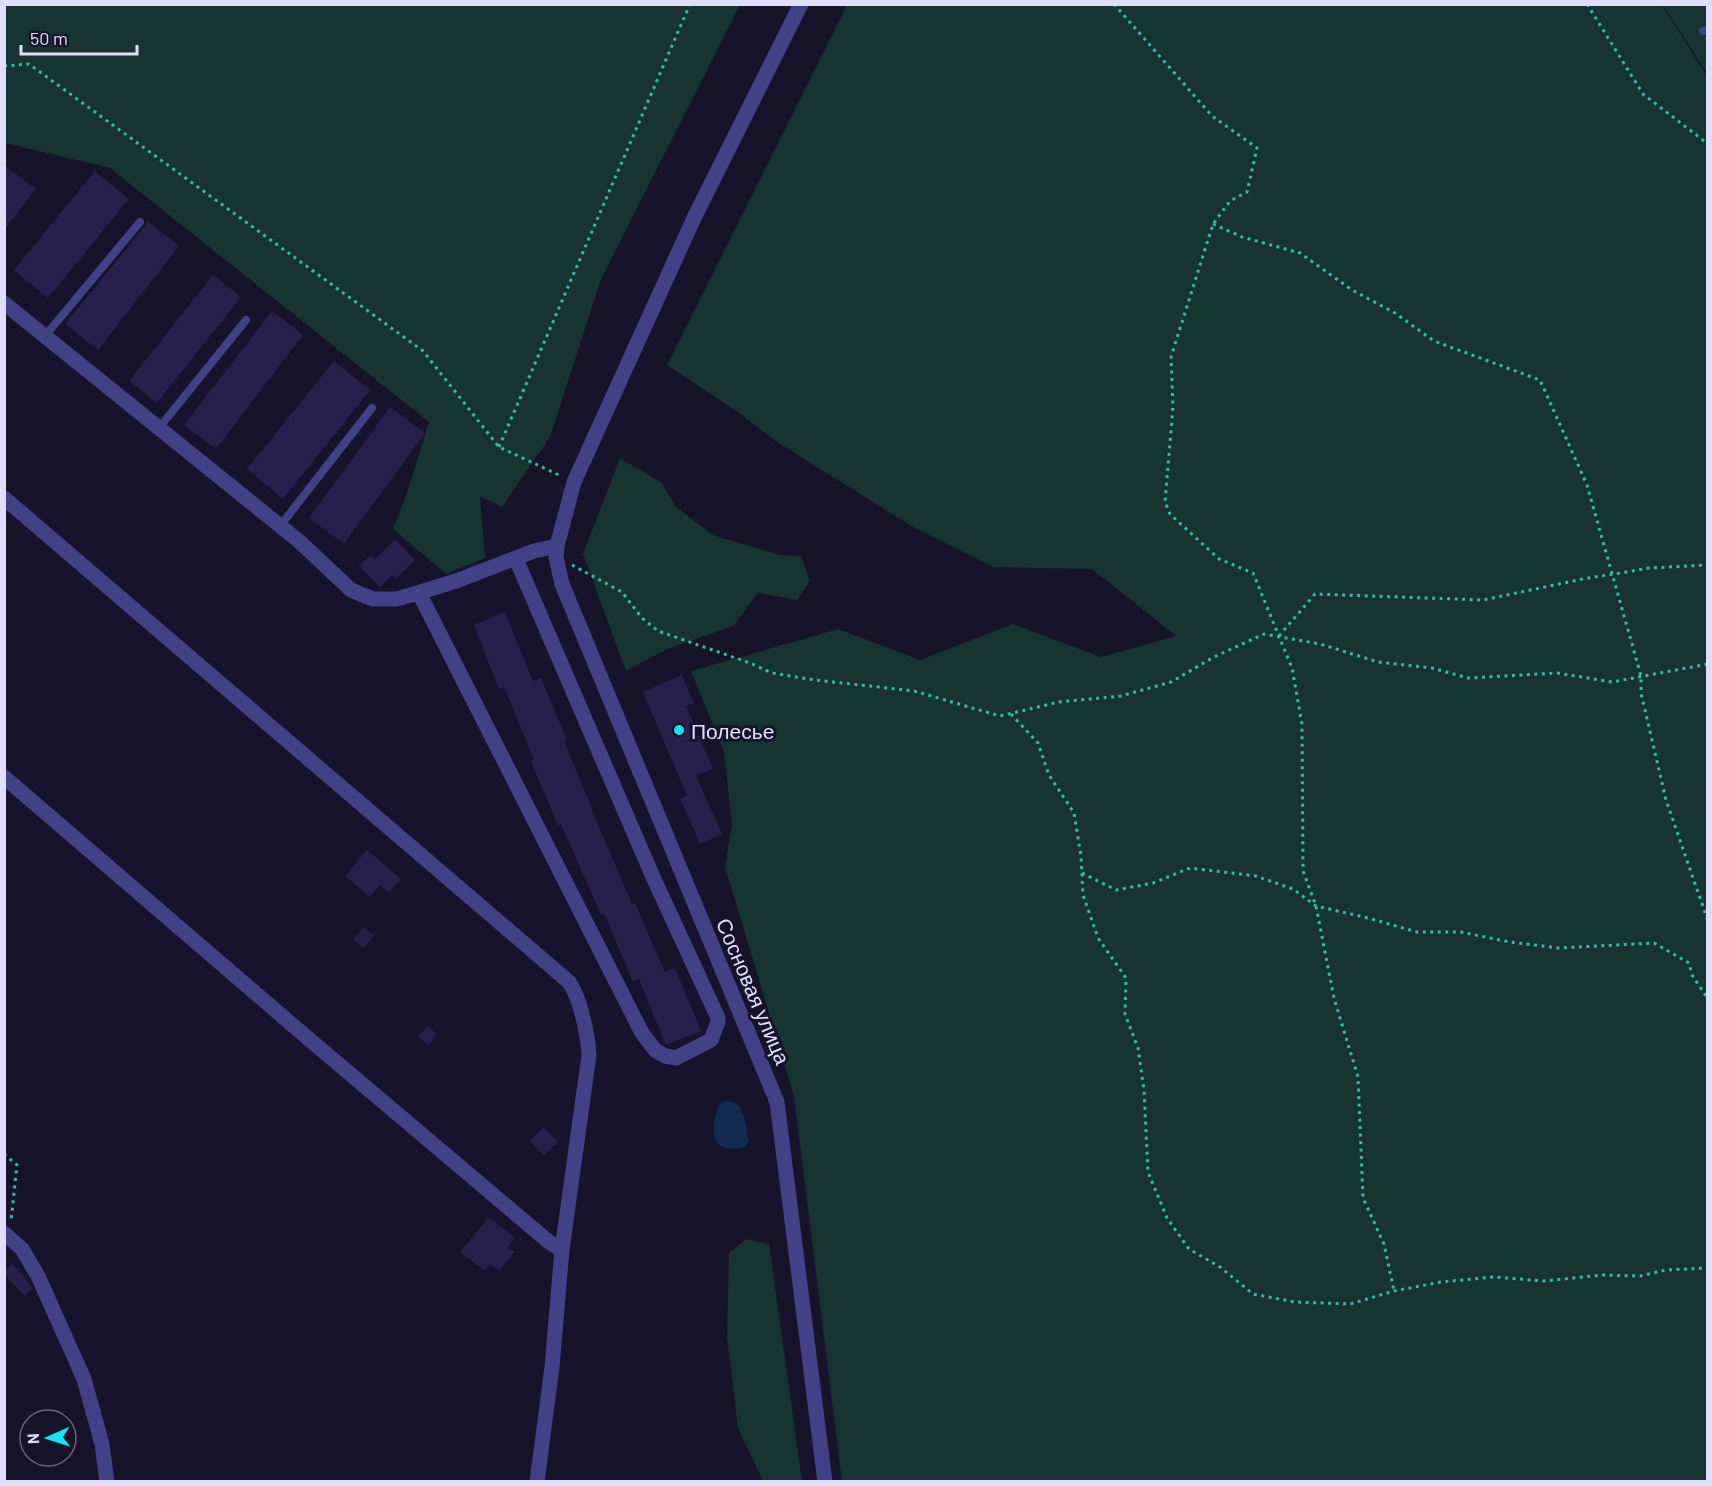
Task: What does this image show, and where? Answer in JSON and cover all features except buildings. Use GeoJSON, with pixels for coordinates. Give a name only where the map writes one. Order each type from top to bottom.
{"type":"FeatureCollection","features":[{"type":"Feature","properties":{"kind":"street"},"geometry":{"type":"LineString","coordinates":[[4,303],[300,542],[351,590],[373,599],[396,598],[456,581],[534,551],[557,548],[573,482],[694,218],[801,4]]}},
{"type":"Feature","properties":{"kind":"street"},"geometry":{"type":"LineString","coordinates":[[4,498],[574,988],[586,1033],[589,1055],[562,1250],[552,1367],[537,1482]]}},
{"type":"Feature","properties":{"kind":"street","name":"Сосновая улица"},"geometry":{"type":"LineString","coordinates":[[557,548],[562,584],[777,1102],[825,1482]]}},
{"type":"Feature","properties":{"kind":"street"},"geometry":{"type":"LineString","coordinates":[[419,593],[642,1033],[655,1050],[665,1056],[676,1058],[711,1040],[718,1018],[653,877],[516,559]]}},
{"type":"Feature","properties":{"kind":"street"},"geometry":{"type":"LineString","coordinates":[[4,777],[468,1175],[549,1242],[562,1250]]}},
{"type":"Feature","properties":{"kind":"street"},"geometry":{"type":"LineString","coordinates":[[7,1235],[22,1249],[38,1276],[84,1379],[102,1444],[107,1482]]}},
{"type":"Feature","properties":{"kind":"lane"},"geometry":{"type":"LineString","coordinates":[[45,336],[140,222]]}},
{"type":"Feature","properties":{"kind":"lane"},"geometry":{"type":"LineString","coordinates":[[159,428],[246,320]]}},
{"type":"Feature","properties":{"kind":"lane"},"geometry":{"type":"LineString","coordinates":[[280,526],[372,408]]}},
{"type":"Feature","properties":{"kind":"path"},"geometry":{"type":"LineString","coordinates":[[499,447],[690,4]]}},
{"type":"Feature","properties":{"kind":"path"},"geometry":{"type":"LineString","coordinates":[[1114,4],[1212,116],[1257,148],[1247,192],[1230,201],[1213,224],[1170,357],[1173,407],[1166,502],[1170,514],[1219,559],[1253,573],[1292,668],[1302,724],[1303,871],[1316,906],[1334,998],[1358,1077],[1363,1198],[1384,1244],[1394,1291]]}},
{"type":"Feature","properties":{"kind":"path"},"geometry":{"type":"LineString","coordinates":[[1587,4],[1643,94],[1707,144]]}},
{"type":"Feature","properties":{"kind":"path"},"geometry":{"type":"LineString","coordinates":[[4,66],[29,63],[423,351],[499,447],[573,482]]}},
{"type":"Feature","properties":{"kind":"path"},"geometry":{"type":"LineString","coordinates":[[1213,224],[1242,237],[1300,253],[1352,290],[1395,313],[1434,340],[1540,380],[1587,485],[1641,676],[1641,693],[1666,800],[1707,921]]}},
{"type":"Feature","properties":{"kind":"path"},"geometry":{"type":"LineString","coordinates":[[557,548],[622,592],[642,618],[658,631],[772,673],[914,691],[1000,716],[1059,702],[1121,696],[1172,682],[1214,657],[1264,634],[1320,644],[1378,662],[1432,668],[1468,678],[1557,673],[1612,682],[1707,664]]}},
{"type":"Feature","properties":{"kind":"path"},"geometry":{"type":"LineString","coordinates":[[1279,637],[1315,594],[1483,600],[1650,568],[1707,565]]}},
{"type":"Feature","properties":{"kind":"path"},"geometry":{"type":"LineString","coordinates":[[1011,714],[1038,743],[1049,775],[1074,813],[1083,895],[1098,938],[1126,978],[1125,1014],[1138,1048],[1144,1090],[1148,1172],[1167,1218],[1189,1249],[1220,1267],[1253,1294],[1295,1302],[1350,1304],[1394,1291],[1441,1282],[1494,1277],[1544,1281],[1603,1275],[1640,1276],[1666,1270],[1707,1268]]}},
{"type":"Feature","properties":{"kind":"path"},"geometry":{"type":"LineString","coordinates":[[1082,873],[1116,890],[1153,883],[1190,868],[1256,876],[1293,889],[1316,906],[1417,932],[1461,932],[1510,942],[1559,948],[1654,943],[1689,963],[1692,975],[1707,999]]}},
{"type":"Feature","properties":{"kind":"path"},"geometry":{"type":"LineString","coordinates":[[4,1154],[17,1165],[7,1235]]}},
{"type":"Feature","properties":{"kind":"green space"},"geometry":{"type":"Polygon","coordinates":[[[5,4],[739,5],[601,279],[550,437],[502,507],[480,496],[485,558],[446,574],[393,529],[429,422],[110,168],[5,143],[5,4]]]}},
{"type":"Feature","properties":{"kind":"green space"},"geometry":{"type":"Polygon","coordinates":[[[847,5],[1662,5],[1707,76],[1707,1481],[842,1481],[794,1096],[725,867],[732,825],[724,752],[691,671],[838,629],[920,660],[1013,624],[1101,657],[1176,636],[1092,569],[993,567],[915,528],[777,442],[742,415],[667,365],[847,5]]]}},
{"type":"Feature","properties":{"kind":"green space"},"geometry":{"type":"Polygon","coordinates":[[[1663,5],[1707,5],[1707,73],[1663,5]]]}},
{"type":"Feature","properties":{"kind":"green space"},"geometry":{"type":"Polygon","coordinates":[[[620,458],[662,483],[676,507],[713,535],[780,555],[801,556],[810,581],[797,600],[758,593],[733,626],[667,649],[626,671],[583,554],[620,458]]]}},
{"type":"Feature","properties":{"kind":"green space"},"geometry":{"type":"Polygon","coordinates":[[[746,1239],[769,1244],[802,1481],[763,1481],[738,1428],[727,1337],[729,1253],[746,1239]]]}},
{"type":"Feature","properties":{"kind":"water"},"geometry":{"type":"Polygon","coordinates":[[[733,1102],[744,1114],[749,1140],[745,1147],[727,1149],[716,1140],[714,1127],[716,1114],[720,1103],[733,1102]]]}},
{"type":"Feature","properties":{"kind":"place","name":"Полесье"},"geometry":{"type":"Point","coordinates":[679,730]}}]}
